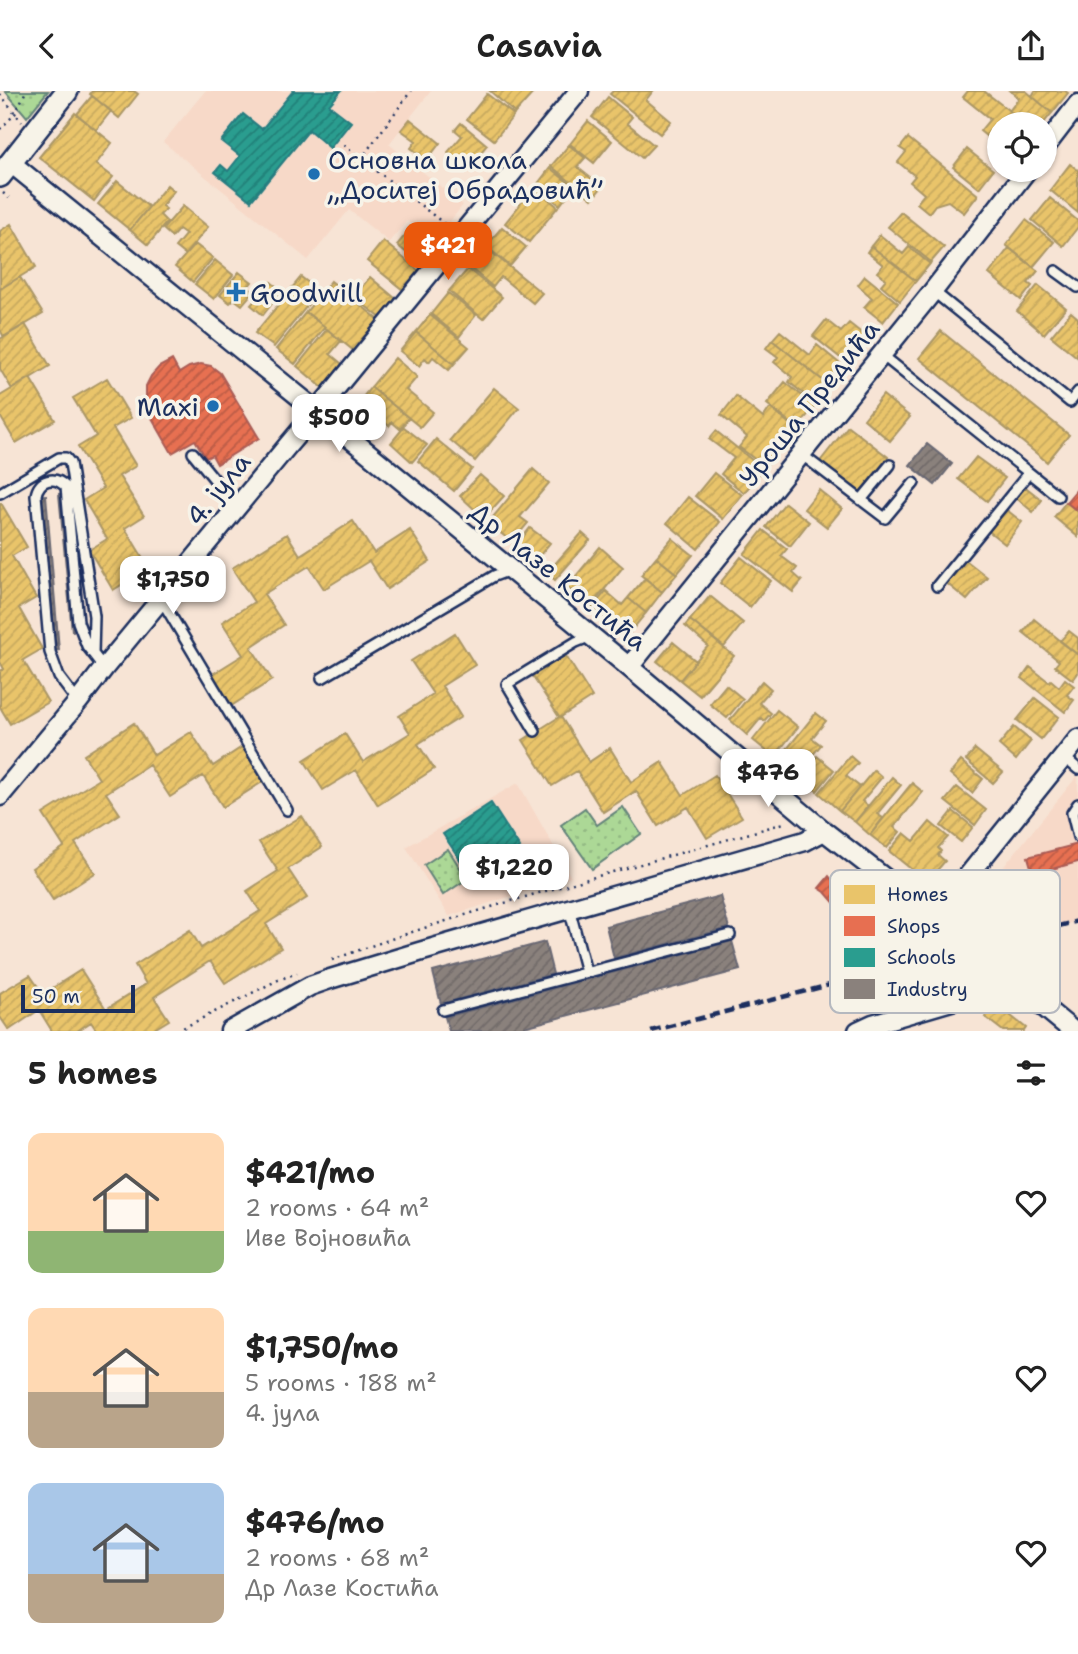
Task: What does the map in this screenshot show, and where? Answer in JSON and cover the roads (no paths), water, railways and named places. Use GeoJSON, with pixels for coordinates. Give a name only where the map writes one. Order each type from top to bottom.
{"type":"FeatureCollection","features":[{"type":"Feature","properties":{"kind":"street"},"geometry":{"type":"LineString","coordinates":[[5,169],[67,91]]}},
{"type":"Feature","properties":{"kind":"street","name":"4. јула"},"geometry":{"type":"LineString","coordinates":[[0,796],[78,702],[95,656],[161,600],[579,91]]}},
{"type":"Feature","properties":{"kind":"street"},"geometry":{"type":"LineString","coordinates":[[1057,131],[1078,104]]}},
{"type":"Feature","properties":{"kind":"street","name":"Др Лазе Костића"},"geometry":{"type":"LineString","coordinates":[[5,169],[317,411],[824,831],[875,870]]}},
{"type":"Feature","properties":{"kind":"street","name":"Уроша Предића"},"geometry":{"type":"LineString","coordinates":[[629,667],[882,355],[1018,182]]}},
{"type":"Feature","properties":{"kind":"street"},"geometry":{"type":"LineString","coordinates":[[972,870],[1078,739]]}},
{"type":"Feature","properties":{"kind":"street"},"geometry":{"type":"LineString","coordinates":[[230,1031],[301,991],[330,979],[805,841],[824,831]]}},
{"type":"Feature","properties":{"kind":"street"},"geometry":{"type":"LineString","coordinates":[[858,1031],[910,1013]]}},
{"type":"Feature","properties":{"kind":"street","name":"Др Лазе Костића"},"geometry":{"type":"LineString","coordinates":[[1052,1013],[1073,1031]]}},
{"type":"Feature","properties":{"kind":"lane"},"geometry":{"type":"LineString","coordinates":[[1056,271],[1078,287]]}},
{"type":"Feature","properties":{"kind":"lane"},"geometry":{"type":"LineString","coordinates":[[933,291],[1070,402],[1078,392]]}},
{"type":"Feature","properties":{"kind":"lane"},"geometry":{"type":"LineString","coordinates":[[882,355],[1058,496]]}},
{"type":"Feature","properties":{"kind":"lane"},"geometry":{"type":"LineString","coordinates":[[193,453],[237,507]]}},
{"type":"Feature","properties":{"kind":"lane"},"geometry":{"type":"LineString","coordinates":[[801,454],[885,518],[915,483]]}},
{"type":"Feature","properties":{"kind":"lane"},"geometry":{"type":"LineString","coordinates":[[0,493],[60,458],[66,458],[70,463],[94,616],[95,656]]}},
{"type":"Feature","properties":{"kind":"lane"},"geometry":{"type":"LineString","coordinates":[[862,500],[890,465]]}},
{"type":"Feature","properties":{"kind":"lane"},"geometry":{"type":"LineString","coordinates":[[937,586],[1029,473]]}},
{"type":"Feature","properties":{"kind":"lane"},"geometry":{"type":"LineString","coordinates":[[78,702],[59,677],[50,652],[36,495],[41,483],[52,480],[61,482],[66,487],[78,622],[95,656]]}},
{"type":"Feature","properties":{"kind":"lane"},"geometry":{"type":"LineString","coordinates":[[322,678],[494,576],[510,570]]}},
{"type":"Feature","properties":{"kind":"lane"},"geometry":{"type":"LineString","coordinates":[[161,600],[287,810]]}},
{"type":"Feature","properties":{"kind":"lane"},"geometry":{"type":"LineString","coordinates":[[535,731],[507,684],[576,642],[591,636]]}},
{"type":"Feature","properties":{"kind":"lane"},"geometry":{"type":"LineString","coordinates":[[1064,757],[1078,769]]}},
{"type":"Feature","properties":{"kind":"lane"},"geometry":{"type":"LineString","coordinates":[[1078,804],[1072,813],[1078,837]]}},
{"type":"Feature","properties":{"kind":"lane"},"geometry":{"type":"LineString","coordinates":[[569,908],[586,972]]}},
{"type":"Feature","properties":{"kind":"lane"},"geometry":{"type":"LineString","coordinates":[[443,1010],[730,935]]}},
{"type":"Feature","properties":{"kind":"railway"},"geometry":{"type":"LineString","coordinates":[[1060,926],[1078,921]]}},
{"type":"Feature","properties":{"kind":"railway"},"geometry":{"type":"LineString","coordinates":[[651,1031],[830,985]]}},
{"type":"Feature","properties":{"kind":"place","name":"Основна школа „Доситеј Обрадовић”"},"geometry":{"type":"Point","coordinates":[314,174]}},
{"type":"Feature","properties":{"kind":"place","name":"Goodwill"},"geometry":{"type":"Point","coordinates":[236,292]}},
{"type":"Feature","properties":{"kind":"place","name":"Maxi"},"geometry":{"type":"Point","coordinates":[213,406]}}]}
